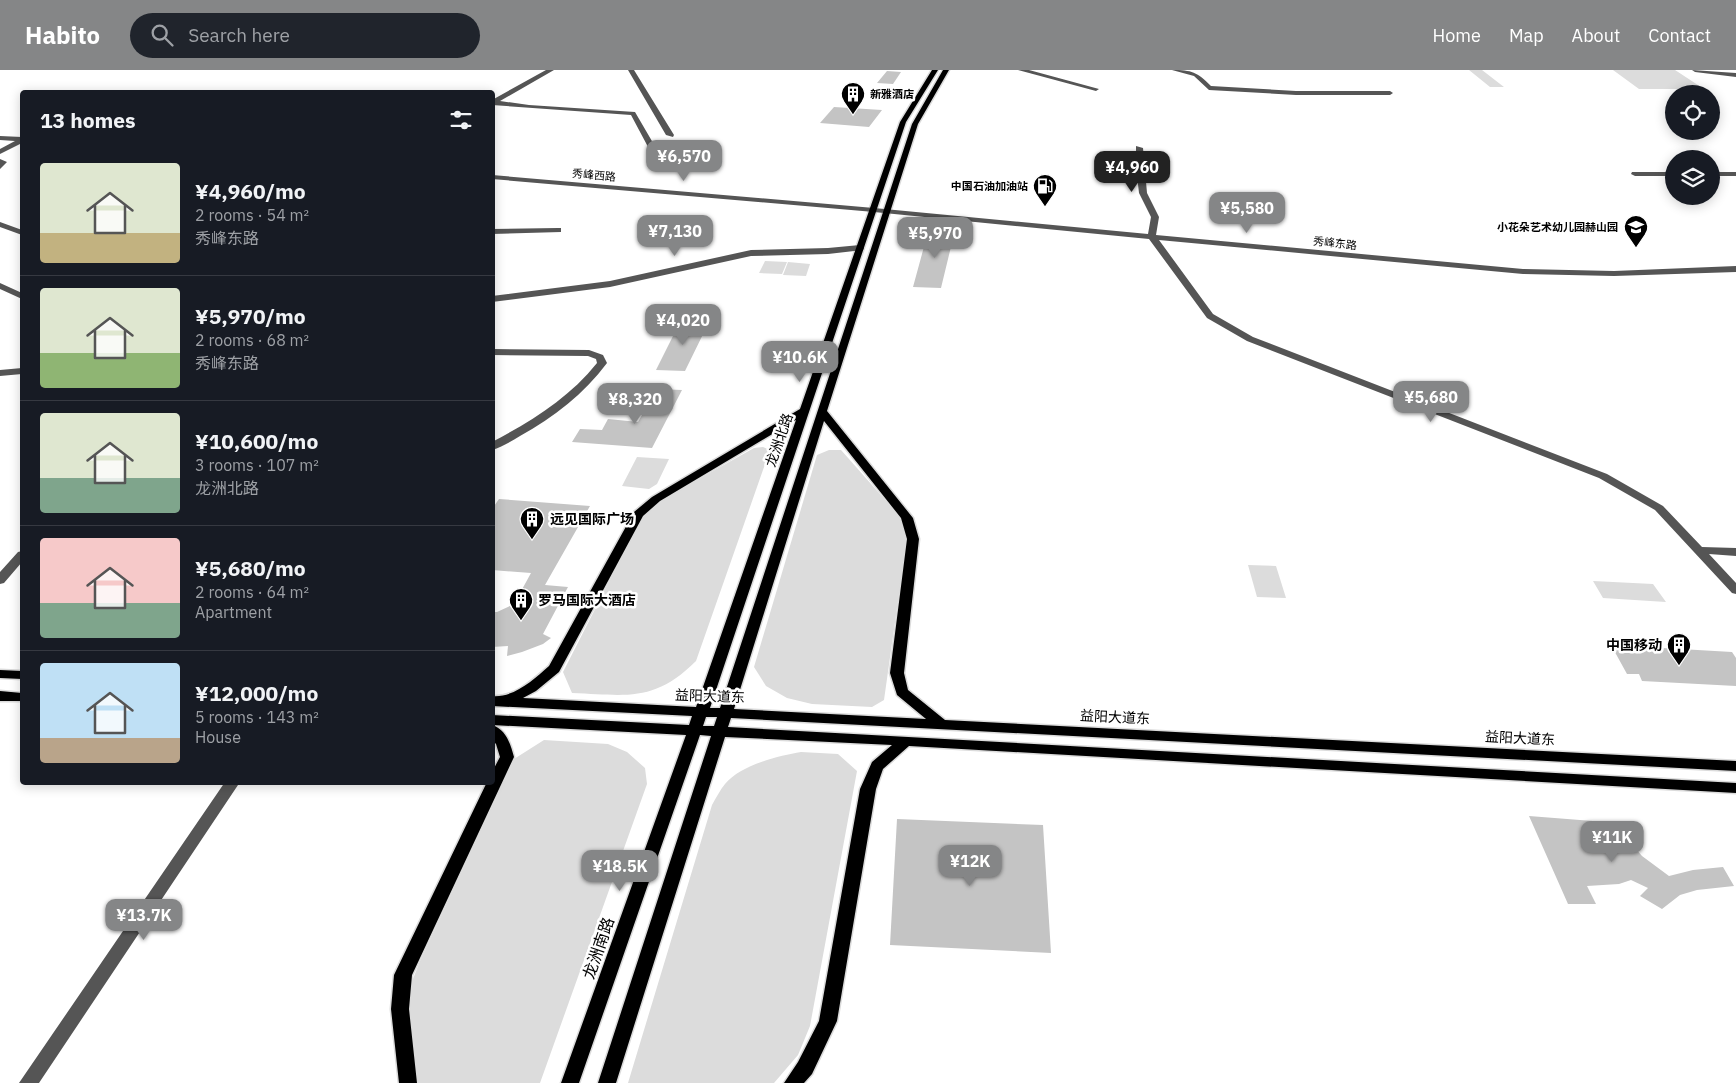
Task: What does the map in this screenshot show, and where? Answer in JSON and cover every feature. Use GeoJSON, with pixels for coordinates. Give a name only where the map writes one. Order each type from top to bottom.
{"type":"FeatureCollection","features":[{"type":"Feature","properties":{"kind":"main road","name":"龙洲北路"},"geometry":{"type":"LineString","coordinates":[[701,712],[903,122],[935,70]]}},
{"type":"Feature","properties":{"kind":"main road"},"geometry":{"type":"LineString","coordinates":[[607,1083],[915,124],[946,70]]}},
{"type":"Feature","properties":{"kind":"main road"},"geometry":{"type":"LineString","coordinates":[[499,701],[531,688],[554,669],[638,514],[656,499],[803,411]]}},
{"type":"Feature","properties":{"kind":"main road"},"geometry":{"type":"LineString","coordinates":[[822,411],[907,518],[913,539],[897,673],[902,692],[941,724]]}},
{"type":"Feature","properties":{"kind":"main road"},"geometry":{"type":"LineString","coordinates":[[0,674],[20,675]]}},
{"type":"Feature","properties":{"kind":"main road"},"geometry":{"type":"LineString","coordinates":[[0,696],[20,697]]}},
{"type":"Feature","properties":{"kind":"main road","name":"益阳大道东"},"geometry":{"type":"LineString","coordinates":[[499,701],[1736,766]]}},
{"type":"Feature","properties":{"kind":"main road","name":"龙洲南路"},"geometry":{"type":"LineString","coordinates":[[570,1083],[701,712]]}},
{"type":"Feature","properties":{"kind":"main road"},"geometry":{"type":"LineString","coordinates":[[495,720],[694,729],[1736,788]]}},
{"type":"Feature","properties":{"kind":"main road"},"geometry":{"type":"LineString","coordinates":[[495,734],[503,743],[507,756],[495,781]]}},
{"type":"Feature","properties":{"kind":"main road"},"geometry":{"type":"LineString","coordinates":[[793,1083],[805,1068],[828,1021],[868,789],[877,766],[906,741]]}},
{"type":"Feature","properties":{"kind":"main road"},"geometry":{"type":"LineString","coordinates":[[408,1083],[400,1009],[403,975],[493,785]]}},
{"type":"Feature","properties":{"kind":"street"},"geometry":{"type":"LineString","coordinates":[[495,101],[551,70]]}},
{"type":"Feature","properties":{"kind":"street"},"geometry":{"type":"LineString","coordinates":[[631,70],[670,135]]}},
{"type":"Feature","properties":{"kind":"street"},"geometry":{"type":"LineString","coordinates":[[1021,70],[1096,89]]}},
{"type":"Feature","properties":{"kind":"street"},"geometry":{"type":"LineString","coordinates":[[1175,70],[1196,75],[1209,88],[1296,93],[1390,93]]}},
{"type":"Feature","properties":{"kind":"street"},"geometry":{"type":"LineString","coordinates":[[1696,70],[1736,76]]}},
{"type":"Feature","properties":{"kind":"street"},"geometry":{"type":"LineString","coordinates":[[495,102],[529,107],[634,113],[659,160]]}},
{"type":"Feature","properties":{"kind":"street"},"geometry":{"type":"LineString","coordinates":[[0,138],[20,140]]}},
{"type":"Feature","properties":{"kind":"street"},"geometry":{"type":"LineString","coordinates":[[1,150],[20,141]]}},
{"type":"Feature","properties":{"kind":"street"},"geometry":{"type":"LineString","coordinates":[[1139,148],[1142,187],[1146,206],[1155,216],[1152,237],[1210,316],[1250,339],[1603,476],[1659,508],[1736,590]]}},
{"type":"Feature","properties":{"kind":"street"},"geometry":{"type":"LineString","coordinates":[[1,150],[20,151]]}},
{"type":"Feature","properties":{"kind":"street"},"geometry":{"type":"LineString","coordinates":[[0,161],[3,162],[0,167]]}},
{"type":"Feature","properties":{"kind":"street"},"geometry":{"type":"LineString","coordinates":[[1635,174],[1665,174]]}},
{"type":"Feature","properties":{"kind":"street"},"geometry":{"type":"LineString","coordinates":[[1720,174],[1736,174]]}},
{"type":"Feature","properties":{"kind":"street","name":"秀峰西路"},"geometry":{"type":"LineString","coordinates":[[495,178],[874,210]]}},
{"type":"Feature","properties":{"kind":"street","name":"秀峰东路"},"geometry":{"type":"LineString","coordinates":[[874,210],[1547,274],[1618,275],[1736,269]]}},
{"type":"Feature","properties":{"kind":"street"},"geometry":{"type":"LineString","coordinates":[[0,224],[20,232]]}},
{"type":"Feature","properties":{"kind":"street"},"geometry":{"type":"LineString","coordinates":[[495,232],[558,230]]}},
{"type":"Feature","properties":{"kind":"street"},"geometry":{"type":"LineString","coordinates":[[495,299],[610,284],[751,253],[828,251],[860,248]]}},
{"type":"Feature","properties":{"kind":"street"},"geometry":{"type":"LineString","coordinates":[[0,286],[20,295]]}},
{"type":"Feature","properties":{"kind":"street"},"geometry":{"type":"LineString","coordinates":[[495,352],[589,353],[600,357],[602,363],[574,395],[533,425],[495,445]]}},
{"type":"Feature","properties":{"kind":"street"},"geometry":{"type":"LineString","coordinates":[[0,372],[20,371]]}},
{"type":"Feature","properties":{"kind":"street"},"geometry":{"type":"LineString","coordinates":[[1699,550],[1736,552]]}},
{"type":"Feature","properties":{"kind":"street"},"geometry":{"type":"LineString","coordinates":[[0,580],[20,557]]}},
{"type":"Feature","properties":{"kind":"street"},"geometry":{"type":"LineString","coordinates":[[28,1083],[231,785]]}},
{"type":"Feature","properties":{"kind":"shaded area"},"geometry":{"type":"Polygon","coordinates":[[[1469,70],[1482,70],[1504,87],[1490,87],[1469,70]]]}},
{"type":"Feature","properties":{"kind":"shaded area"},"geometry":{"type":"Polygon","coordinates":[[[1613,70],[1675,70],[1698,85],[1665,85],[1665,89],[1639,89],[1613,70]]]}},
{"type":"Feature","properties":{"kind":"shaded area"},"geometry":{"type":"Polygon","coordinates":[[[765,261],[787,262],[782,274],[759,273],[765,261]]]}},
{"type":"Feature","properties":{"kind":"shaded area"},"geometry":{"type":"Polygon","coordinates":[[[788,262],[810,264],[806,276],[783,275],[788,262]]]}},
{"type":"Feature","properties":{"kind":"shaded area"},"geometry":{"type":"Polygon","coordinates":[[[763,447],[770,450],[696,661],[681,675],[666,684],[638,694],[572,693],[563,672],[644,513],[665,498],[754,448],[763,447]]]}},
{"type":"Feature","properties":{"kind":"shaded area"},"geometry":{"type":"Polygon","coordinates":[[[829,450],[841,450],[903,520],[907,537],[884,700],[872,707],[812,704],[787,698],[766,686],[754,667],[817,455],[829,450]]]}},
{"type":"Feature","properties":{"kind":"shaded area"},"geometry":{"type":"Polygon","coordinates":[[[637,457],[669,459],[657,484],[649,489],[622,486],[637,457]]]}},
{"type":"Feature","properties":{"kind":"shaded area"},"geometry":{"type":"Polygon","coordinates":[[[1248,565],[1276,566],[1286,598],[1257,597],[1248,565]]]}},
{"type":"Feature","properties":{"kind":"shaded area"},"geometry":{"type":"Polygon","coordinates":[[[1593,581],[1653,584],[1666,602],[1603,598],[1593,581]]]}},
{"type":"Feature","properties":{"kind":"shaded area"},"geometry":{"type":"Polygon","coordinates":[[[544,740],[608,744],[627,752],[645,768],[647,784],[540,1083],[415,1083],[407,1010],[411,984],[514,759],[544,740]]]}},
{"type":"Feature","properties":{"kind":"shaded area"},"geometry":{"type":"Polygon","coordinates":[[[801,752],[838,754],[857,771],[810,1026],[798,1055],[774,1083],[628,1083],[712,805],[725,784],[740,772],[760,762],[801,752]]]}},
{"type":"Feature","properties":{"kind":"building"},"geometry":{"type":"Polygon","coordinates":[[[887,71],[901,72],[893,84],[877,83],[887,71]]]}},
{"type":"Feature","properties":{"kind":"building","name":"新雅酒店"},"geometry":{"type":"Polygon","coordinates":[[[834,107],[882,110],[869,127],[820,123],[834,107]]]}},
{"type":"Feature","properties":{"kind":"building"},"geometry":{"type":"Polygon","coordinates":[[[956,226],[941,288],[913,287],[928,232],[956,226]]]}},
{"type":"Feature","properties":{"kind":"building"},"geometry":{"type":"Polygon","coordinates":[[[681,320],[709,322],[685,371],[656,370],[681,320]]]}},
{"type":"Feature","properties":{"kind":"building"},"geometry":{"type":"Polygon","coordinates":[[[657,389],[682,390],[652,448],[572,442],[580,429],[602,430],[608,419],[638,422],[657,389]]]}},
{"type":"Feature","properties":{"kind":"building","name":"远见国际广场"},"geometry":{"type":"Polygon","coordinates":[[[499,499],[590,506],[545,585],[568,587],[543,634],[551,638],[543,644],[507,656],[508,646],[495,647],[495,612],[514,604],[531,573],[495,570],[495,505],[499,499]]]}},
{"type":"Feature","properties":{"kind":"building","name":"中国移动"},"geometry":{"type":"Polygon","coordinates":[[[1611,645],[1732,652],[1736,658],[1736,686],[1642,681],[1639,674],[1627,674],[1611,645]]]}},
{"type":"Feature","properties":{"kind":"building"},"geometry":{"type":"Polygon","coordinates":[[[1529,816],[1618,823],[1629,841],[1642,856],[1669,876],[1693,870],[1723,867],[1734,886],[1697,890],[1680,895],[1662,909],[1640,896],[1648,888],[1631,880],[1619,884],[1587,886],[1596,904],[1568,904],[1529,816]]]}},
{"type":"Feature","properties":{"kind":"building"},"geometry":{"type":"Polygon","coordinates":[[[897,819],[1043,825],[1051,953],[890,945],[897,819]]]}},
{"type":"Feature","properties":{"kind":"place","name":"新雅酒店"},"geometry":{"type":"Point","coordinates":[853,115]}},
{"type":"Feature","properties":{"kind":"place","name":"中国石油加油站"},"geometry":{"type":"Point","coordinates":[1045,207]}},
{"type":"Feature","properties":{"kind":"place","name":"小花朵艺术幼儿园赫山园"},"geometry":{"type":"Point","coordinates":[1636,248]}},
{"type":"Feature","properties":{"kind":"place","name":"远见国际广场"},"geometry":{"type":"Point","coordinates":[532,540]}},
{"type":"Feature","properties":{"kind":"place","name":"罗马国际大酒店"},"geometry":{"type":"Point","coordinates":[521,621]}},
{"type":"Feature","properties":{"kind":"place","name":"中国移动"},"geometry":{"type":"Point","coordinates":[1679,666]}}]}
